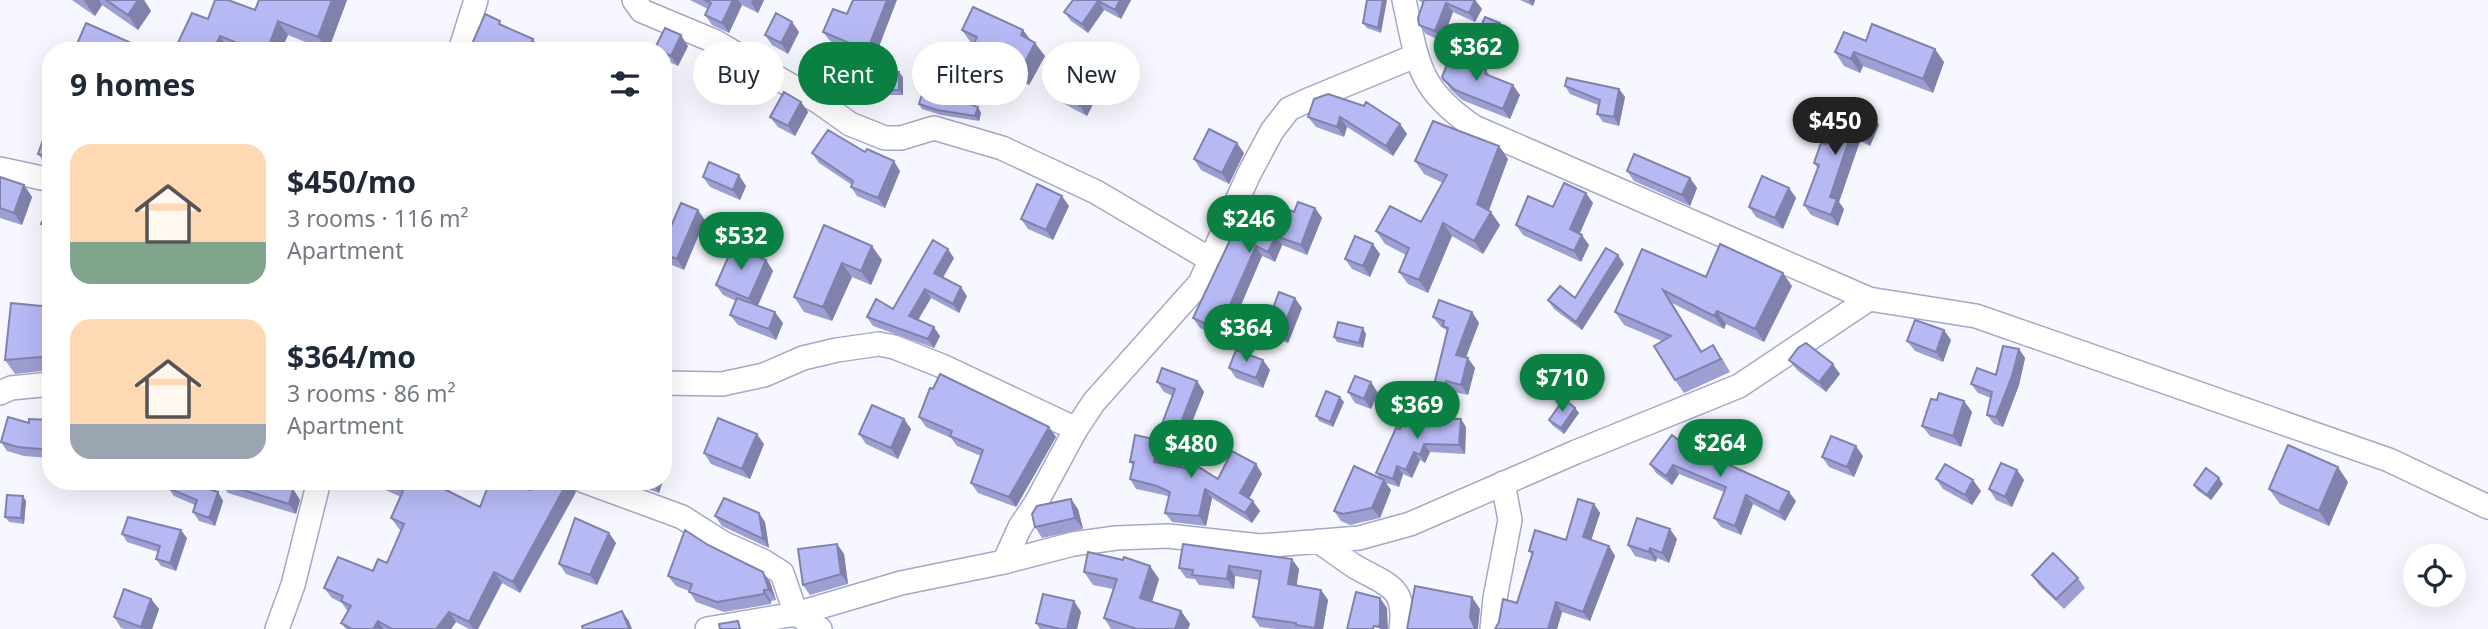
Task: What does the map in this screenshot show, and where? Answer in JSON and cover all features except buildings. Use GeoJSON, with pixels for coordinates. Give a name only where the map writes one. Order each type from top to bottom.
{"type":"FeatureCollection","features":[{"type":"Feature","properties":{"kind":"street"},"geometry":{"type":"LineString","coordinates":[[463,42],[476,0]]}},
{"type":"Feature","properties":{"kind":"street"},"geometry":{"type":"LineString","coordinates":[[634,0],[642,12],[714,41],[819,102],[850,124],[885,138],[901,138],[934,128],[1002,148],[1096,192],[1211,260]]}},
{"type":"Feature","properties":{"kind":"street"},"geometry":{"type":"LineString","coordinates":[[1404,0],[1416,56],[1428,85],[1448,110],[1474,127],[1869,299],[1976,316],[2389,460],[2488,507]]}},
{"type":"Feature","properties":{"kind":"street"},"geometry":{"type":"LineString","coordinates":[[1004,562],[1020,527],[1094,402],[1192,294],[1211,260],[1249,174],[1272,131],[1289,110],[1416,56]]}},
{"type":"Feature","properties":{"kind":"street"},"geometry":{"type":"LineString","coordinates":[[0,169],[42,178]]}},
{"type":"Feature","properties":{"kind":"street"},"geometry":{"type":"LineString","coordinates":[[707,629],[796,614],[901,583],[1004,562],[1073,544],[1116,538],[1168,536],[1260,547],[1359,538],[1410,524],[1738,386],[1869,299]]}},
{"type":"Feature","properties":{"kind":"street"},"geometry":{"type":"LineString","coordinates":[[672,383],[722,384],[764,375],[803,358],[879,344],[894,347],[942,366],[1076,429]]}},
{"type":"Feature","properties":{"kind":"street"},"geometry":{"type":"LineString","coordinates":[[0,393],[11,388],[42,385]]}},
{"type":"Feature","properties":{"kind":"street"},"geometry":{"type":"LineString","coordinates":[[1492,629],[1493,607],[1510,520],[1503,483]]}},
{"type":"Feature","properties":{"kind":"street"},"geometry":{"type":"LineString","coordinates":[[277,629],[293,585],[316,490]]}},
{"type":"Feature","properties":{"kind":"street"},"geometry":{"type":"LineString","coordinates":[[608,490],[682,517],[723,543],[782,573],[796,614],[820,629]]}},
{"type":"Feature","properties":{"kind":"street"},"geometry":{"type":"LineString","coordinates":[[1318,541],[1355,566],[1388,583],[1402,602],[1401,629]]}}]}
